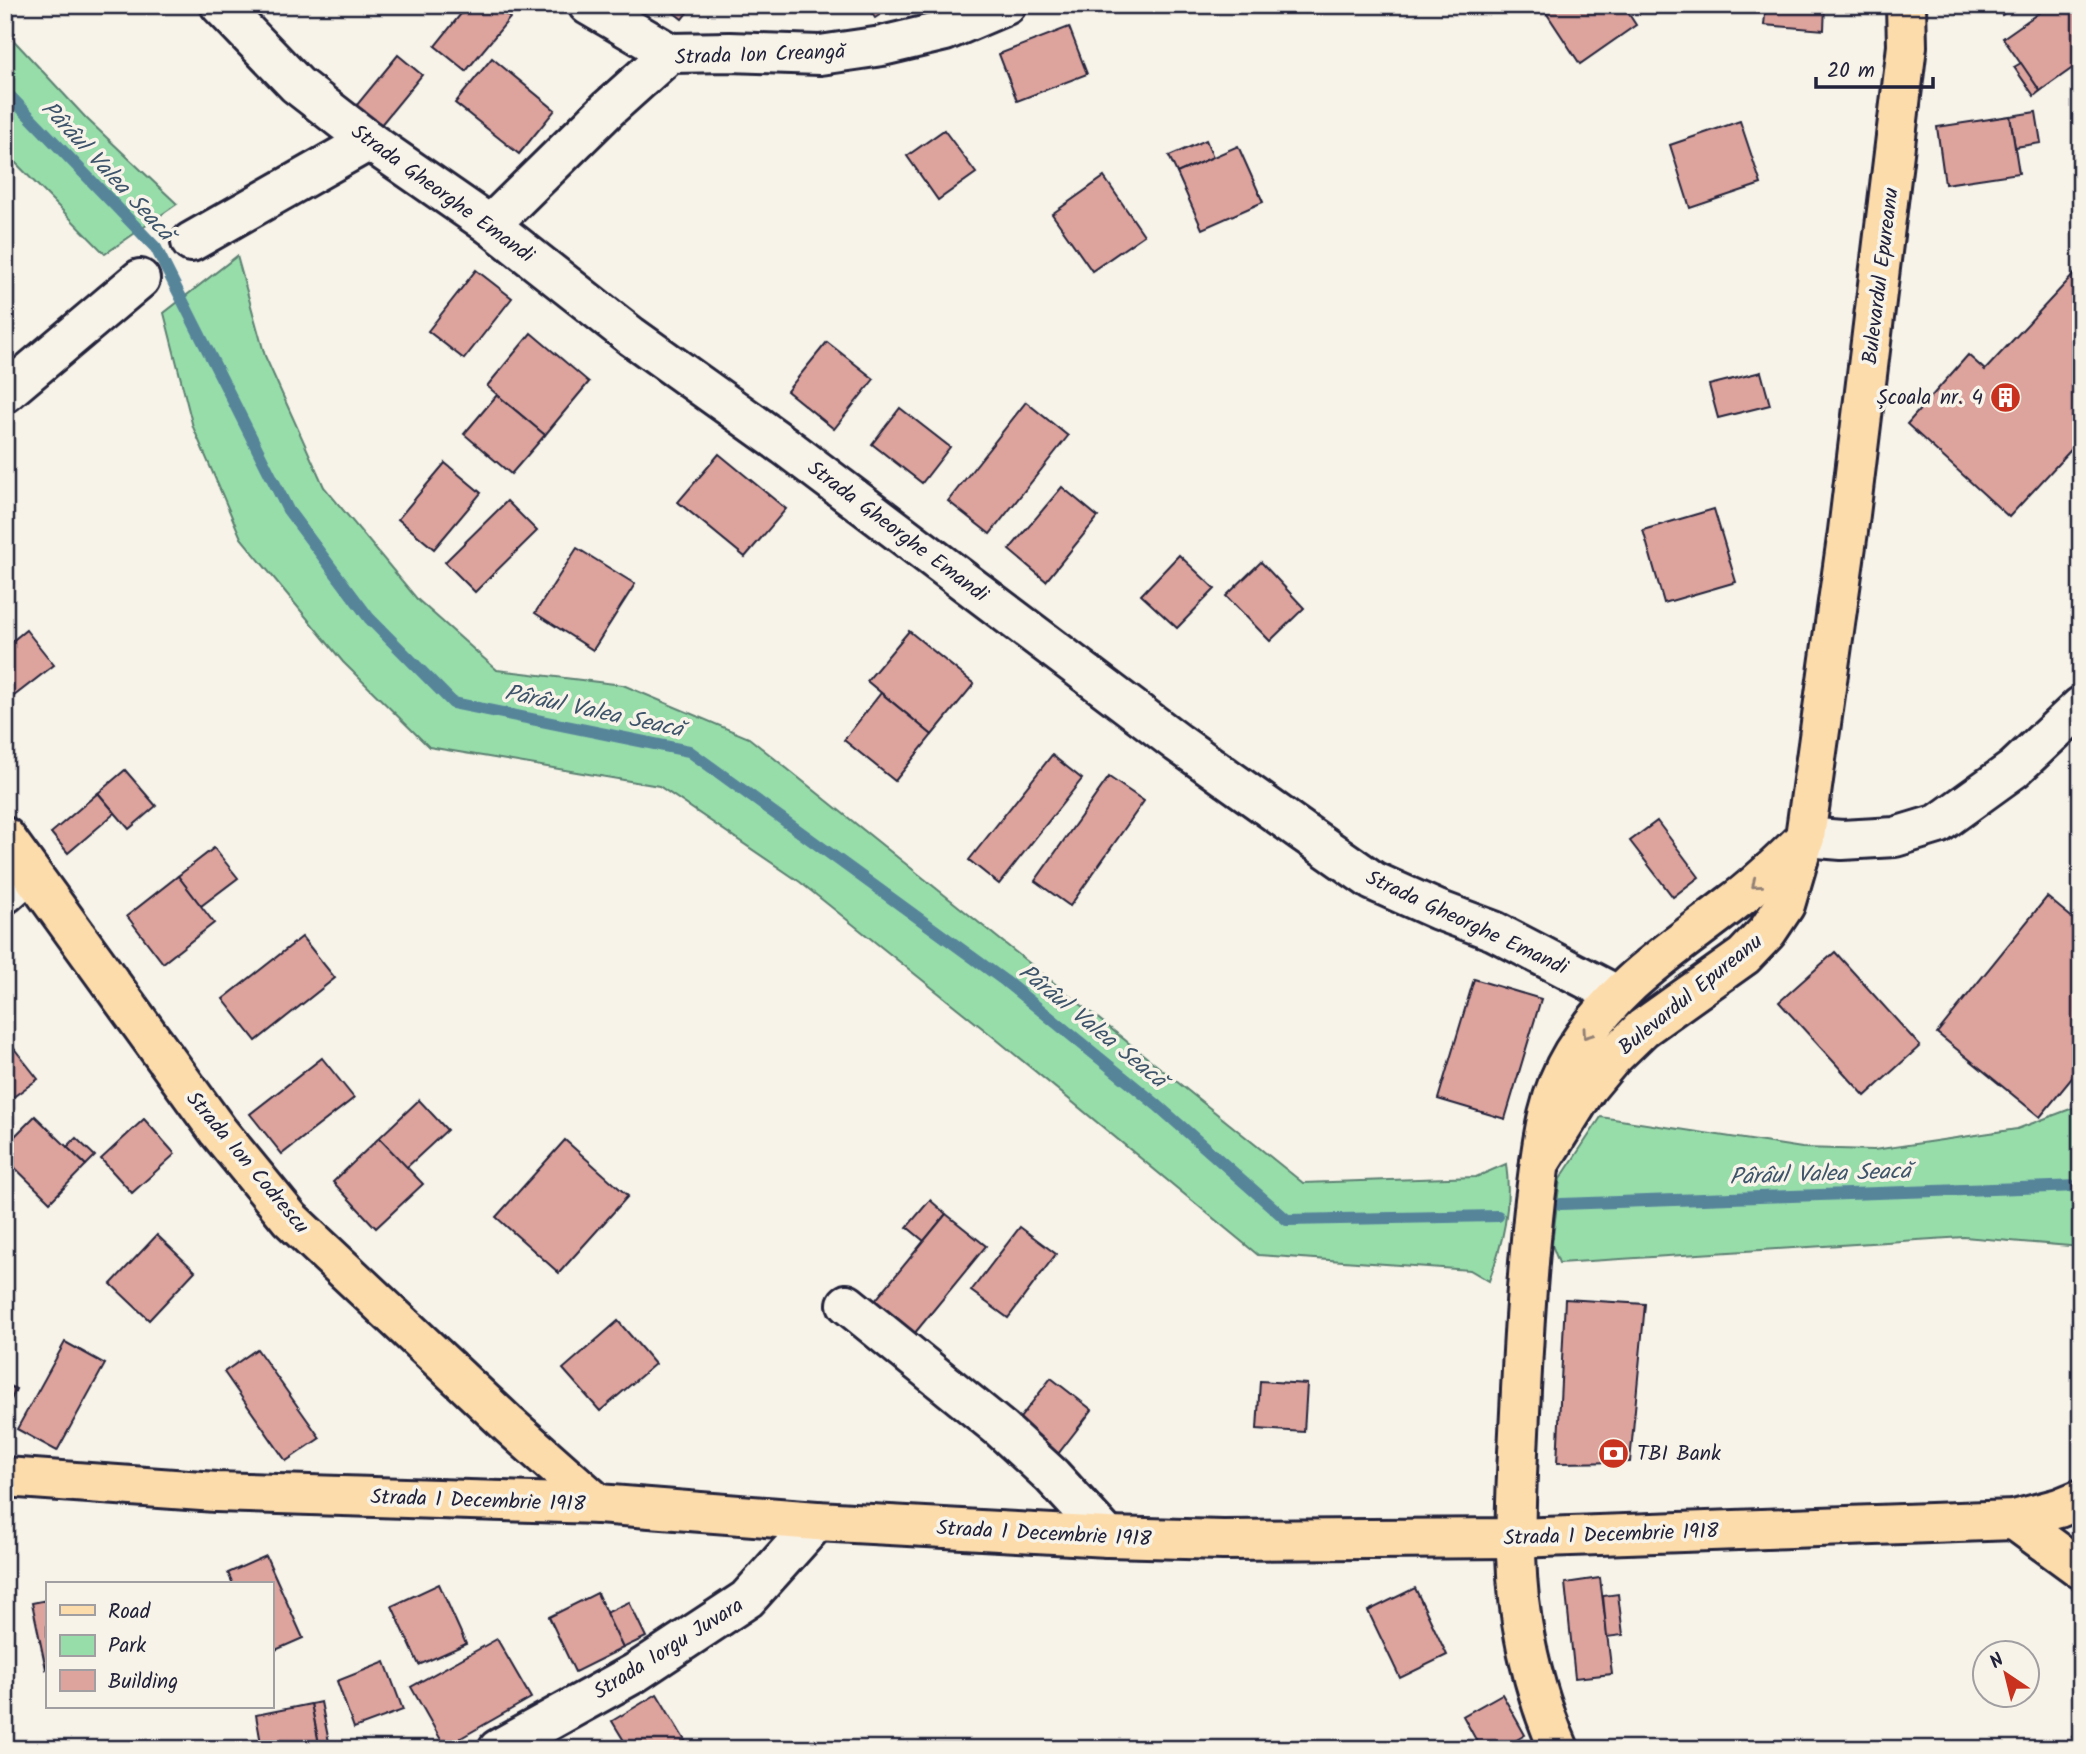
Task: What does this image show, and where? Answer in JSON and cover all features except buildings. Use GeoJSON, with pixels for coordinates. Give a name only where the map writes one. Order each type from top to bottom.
{"type":"FeatureCollection","features":[{"type":"Feature","properties":{"kind":"main road","name":"Bulevardul Epureanu"},"geometry":{"type":"LineString","coordinates":[[1540,1163],[1587,1088],[1612,1058],[1643,1028],[1744,956],[1767,932],[1785,905],[1805,837],[1848,531],[1907,46],[1906,5]]}},
{"type":"Feature","properties":{"kind":"main road","name":"Strada Ion Codrescu"},"geometry":{"type":"LineString","coordinates":[[5,837],[18,883],[290,1219],[509,1425],[598,1504]]}},
{"type":"Feature","properties":{"kind":"main road","name":"Bulevardul Epureanu"},"geometry":{"type":"LineString","coordinates":[[1540,1163],[1548,1112],[1556,1084],[1574,1052],[1617,995],[1654,961],[1758,883],[1805,837]]}},
{"type":"Feature","properties":{"kind":"main road"},"geometry":{"type":"LineString","coordinates":[[1540,1163],[1527,1273],[1514,1538],[1521,1620],[1531,1669],[1559,1749]]}},
{"type":"Feature","properties":{"kind":"main road","name":"Strada 1 Decembrie 1918"},"geometry":{"type":"LineString","coordinates":[[5,1477],[216,1492],[598,1504],[817,1521],[1108,1537],[1223,1540],[1514,1538],[2014,1520],[2081,1499]]}},
{"type":"Feature","properties":{"kind":"main road"},"geometry":{"type":"LineString","coordinates":[[2014,1520],[2081,1569]]}},
{"type":"Feature","properties":{"kind":"street","name":"Strada Gheorghe Emandi"},"geometry":{"type":"LineString","coordinates":[[220,5],[297,85],[369,141],[490,225],[631,336],[785,446],[1178,743],[1373,881],[1494,931],[1617,995]]}},
{"type":"Feature","properties":{"kind":"street"},"geometry":{"type":"LineString","coordinates":[[589,5],[670,53]]}},
{"type":"Feature","properties":{"kind":"street","name":"Strada Ion Creangă"},"geometry":{"type":"LineString","coordinates":[[490,225],[609,107],[670,53],[820,55],[882,46],[945,31],[1006,5]]}},
{"type":"Feature","properties":{"kind":"street"},"geometry":{"type":"LineString","coordinates":[[191,242],[369,141]]}},
{"type":"Feature","properties":{"kind":"street"},"geometry":{"type":"LineString","coordinates":[[5,393],[140,278]]}},
{"type":"Feature","properties":{"kind":"street"},"geometry":{"type":"LineString","coordinates":[[1805,837],[1842,840],[1895,837],[1938,824],[2014,769],[2081,706]]}},
{"type":"Feature","properties":{"kind":"street"},"geometry":{"type":"LineString","coordinates":[[847,1304],[1001,1429],[1052,1476],[1108,1537]]}},
{"type":"Feature","properties":{"kind":"street","name":"Strada Iorgu Juvara"},"geometry":{"type":"LineString","coordinates":[[498,1749],[635,1673],[747,1599],[817,1521]]}},
{"type":"Feature","properties":{"kind":"green space"},"geometry":{"type":"Polygon","coordinates":[[[5,31],[87,119],[177,204],[105,254],[5,152],[5,31]]]}},
{"type":"Feature","properties":{"kind":"green space"},"geometry":{"type":"Polygon","coordinates":[[[237,256],[265,356],[324,487],[417,599],[497,670],[623,685],[749,738],[1303,1183],[1476,1177],[1506,1164],[1508,1195],[1505,1224],[1489,1281],[1470,1270],[1258,1255],[800,882],[659,786],[429,747],[343,662],[241,538],[193,427],[164,313],[237,256]]]}},
{"type":"Feature","properties":{"kind":"green space"},"geometry":{"type":"Polygon","coordinates":[[[2081,1105],[2081,1247],[1964,1237],[1559,1263],[1552,1245],[1560,1179],[1601,1117],[1802,1148],[1874,1150],[2017,1129],[2081,1105]]]}},
{"type":"Feature","properties":{"kind":"waterway","name":"Pârâul Valea Seacă"},"geometry":{"type":"LineString","coordinates":[[5,91],[156,248],[288,510],[369,618],[453,703],[689,751],[1005,981],[1157,1105],[1287,1220],[1498,1216]]}},
{"type":"Feature","properties":{"kind":"waterway","name":"Pârâul Valea Seacă"},"geometry":{"type":"LineString","coordinates":[[1561,1204],[2081,1184]]}},
{"type":"Feature","properties":{"kind":"place","name":"Școala nr. 4"},"geometry":{"type":"Point","coordinates":[2006,397]}},
{"type":"Feature","properties":{"kind":"place","name":"TBI Bank"},"geometry":{"type":"Point","coordinates":[1614,1453]}}]}
